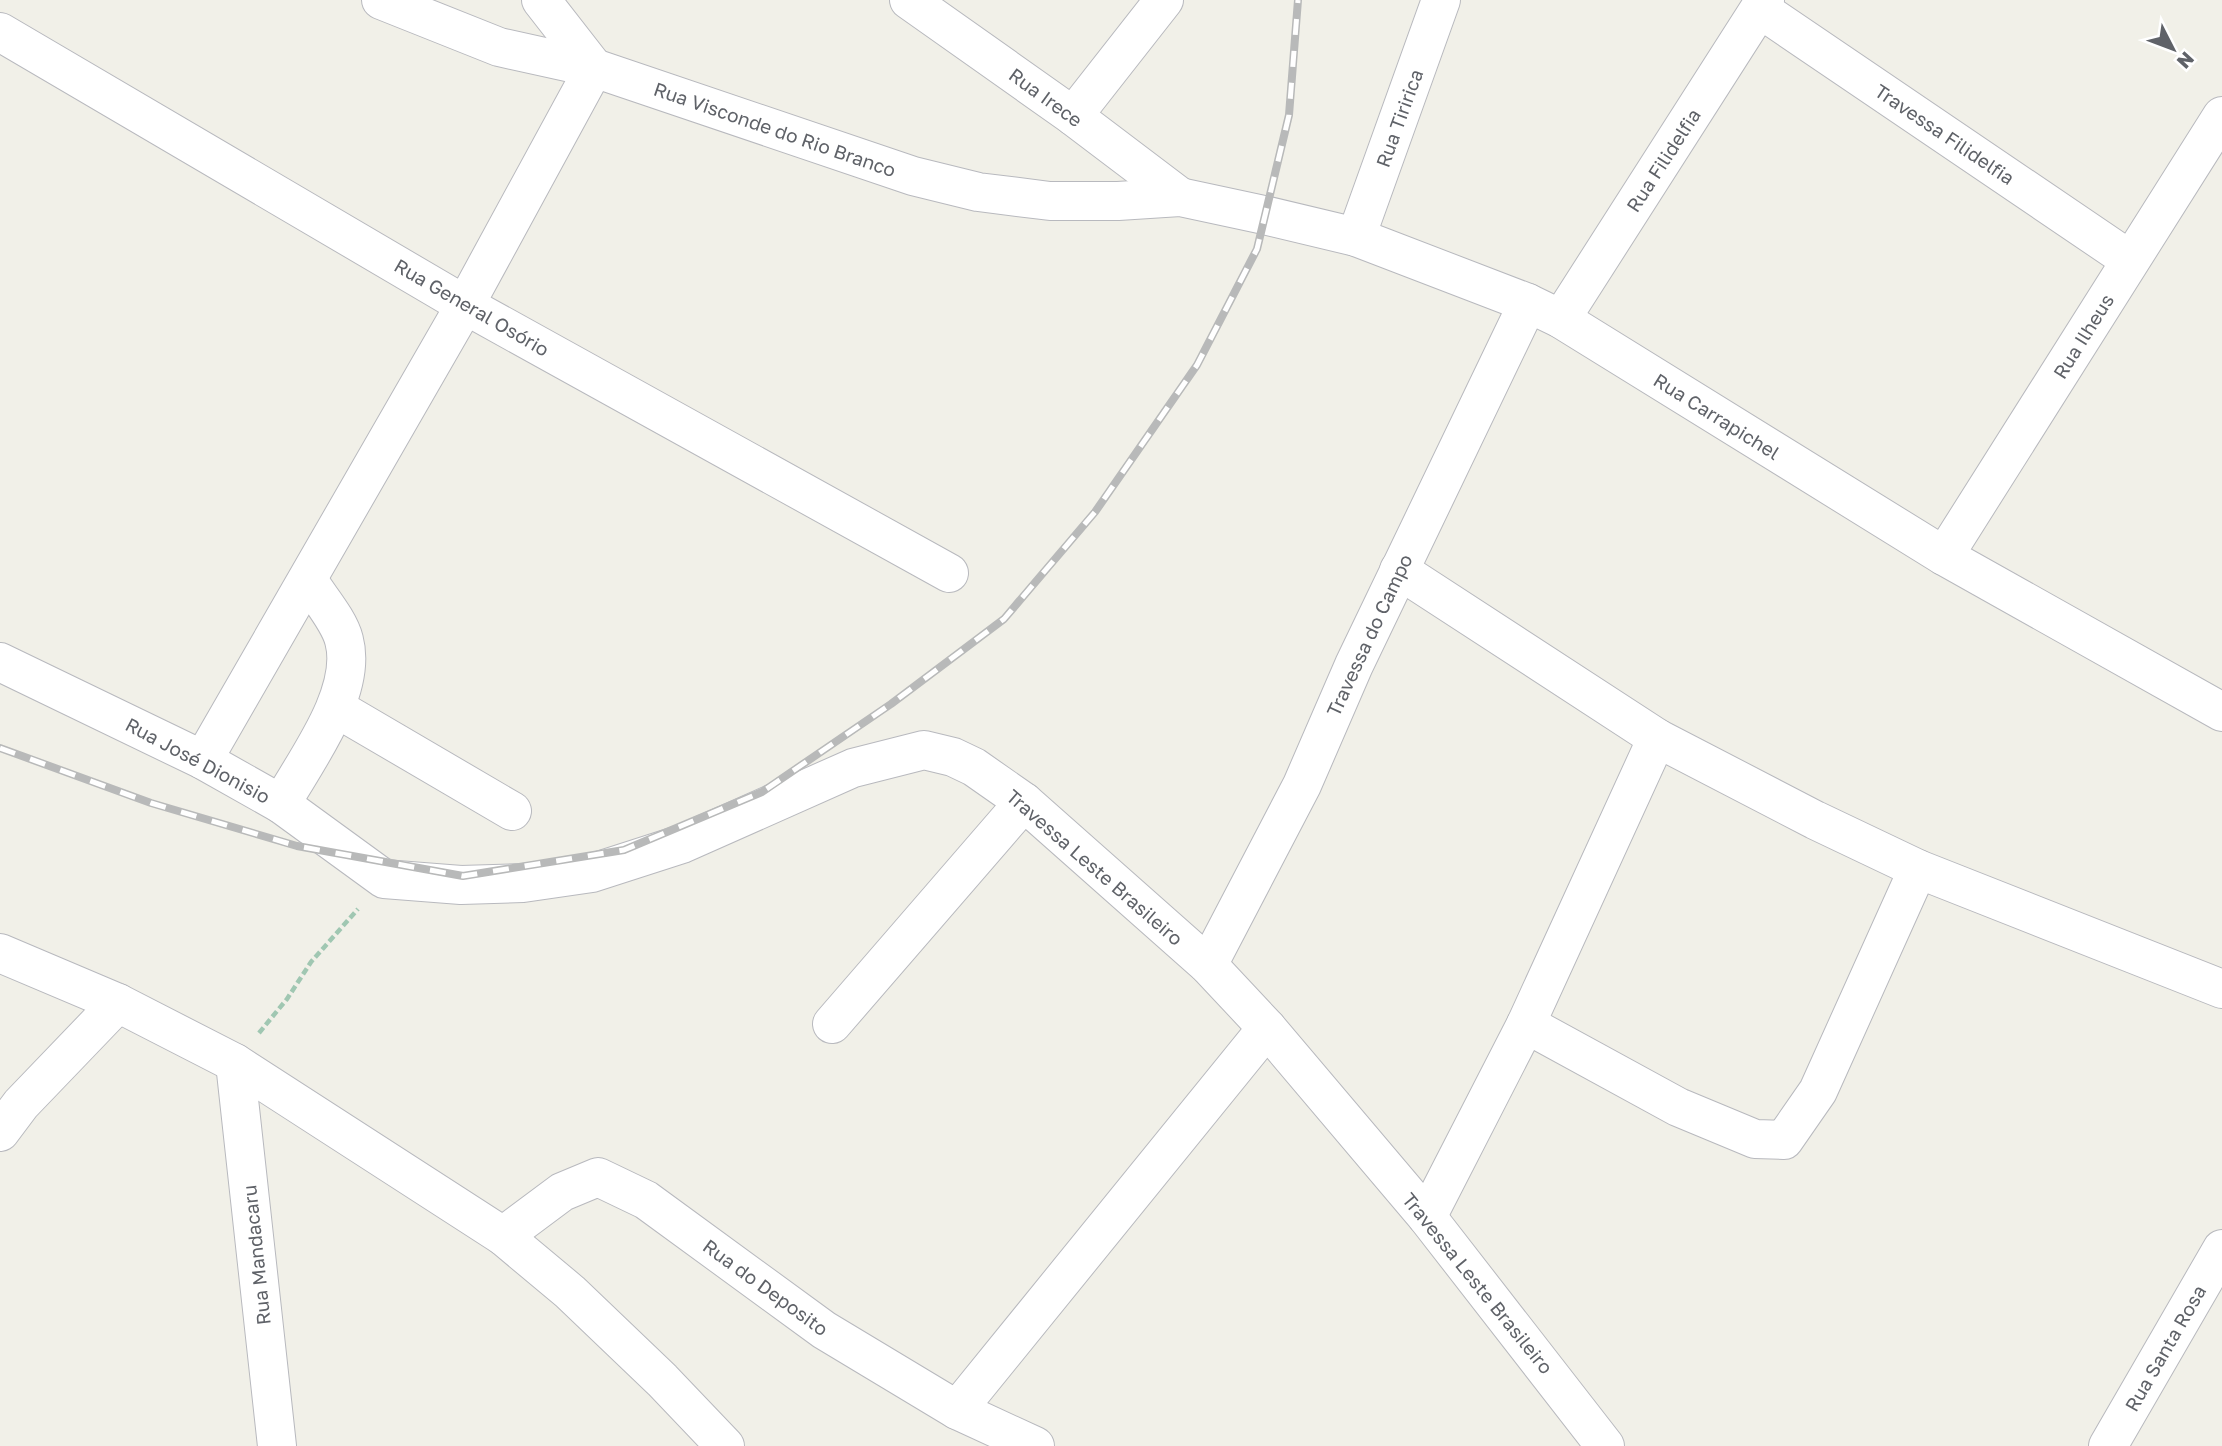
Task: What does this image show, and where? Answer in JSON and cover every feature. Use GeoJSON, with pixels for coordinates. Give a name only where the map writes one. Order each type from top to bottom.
{"type":"FeatureCollection","features":[{"type":"Feature","properties":{"kind":"street","name":"Rua Visconde do Rio Branco"},"geometry":{"type":"LineString","coordinates":[[381,0],[499,47],[594,68],[913,176],[978,192],[1050,201],[1180,197]]}},
{"type":"Feature","properties":{"kind":"street"},"geometry":{"type":"LineString","coordinates":[[203,760],[465,305],[594,68],[541,0]]}},
{"type":"Feature","properties":{"kind":"street","name":"Rua Irece"},"geometry":{"type":"LineString","coordinates":[[909,0],[1073,116],[1180,197]]}},
{"type":"Feature","properties":{"kind":"street"},"geometry":{"type":"LineString","coordinates":[[1073,116],[1164,0]]}},
{"type":"Feature","properties":{"kind":"street","name":"Rua Tiririca"},"geometry":{"type":"LineString","coordinates":[[1356,237],[1441,0]]}},
{"type":"Feature","properties":{"kind":"street","name":"Travessa Filidelfia"},"geometry":{"type":"LineString","coordinates":[[1762,4],[2130,260]]}},
{"type":"Feature","properties":{"kind":"street","name":"Rua Filidelfia"},"geometry":{"type":"LineString","coordinates":[[1562,319],[1762,4]]}},
{"type":"Feature","properties":{"kind":"street","name":"Rua General Osório"},"geometry":{"type":"LineString","coordinates":[[0,32],[465,305],[949,573]]}},
{"type":"Feature","properties":{"kind":"street","name":"Rua Ilheus"},"geometry":{"type":"LineString","coordinates":[[1944,556],[2222,116]]}},
{"type":"Feature","properties":{"kind":"street","name":"Rua Carrapichel"},"geometry":{"type":"LineString","coordinates":[[1180,197],[1356,237],[1528,303],[1562,319],[1944,556],[2222,712]]}},
{"type":"Feature","properties":{"kind":"street","name":"Travessa do Campo"},"geometry":{"type":"LineString","coordinates":[[1208,965],[1302,785],[1399,570],[1528,303]]}},
{"type":"Feature","properties":{"kind":"street"},"geometry":{"type":"LineString","coordinates":[[1399,570],[1657,738],[1918,869],[2222,989]]}},
{"type":"Feature","properties":{"kind":"street"},"geometry":{"type":"LineString","coordinates":[[281,804],[336,708],[347,655],[344,637],[308,580]]}},
{"type":"Feature","properties":{"kind":"street","name":"Rua José Dionisio"},"geometry":{"type":"LineString","coordinates":[[0,662],[203,760],[281,804],[384,879]]}},
{"type":"Feature","properties":{"kind":"street"},"geometry":{"type":"LineString","coordinates":[[336,708],[512,811]]}},
{"type":"Feature","properties":{"kind":"street"},"geometry":{"type":"LineString","coordinates":[[1427,1217],[1526,1024],[1657,738]]}},
{"type":"Feature","properties":{"kind":"street","name":"Travessa Leste Brasileiro"},"geometry":{"type":"LineString","coordinates":[[384,879],[474,885],[523,883],[592,873],[682,844],[852,768],[924,750],[953,757],[974,767],[1024,803],[1208,965],[1267,1028],[1427,1217],[1605,1446]]}},
{"type":"Feature","properties":{"kind":"street"},"geometry":{"type":"LineString","coordinates":[[832,1024],[1024,803]]}},
{"type":"Feature","properties":{"kind":"street"},"geometry":{"type":"LineString","coordinates":[[1526,1024],[1678,1107],[1755,1139],[1784,1140],[1818,1091],[1918,869]]}},
{"type":"Feature","properties":{"kind":"street"},"geometry":{"type":"LineString","coordinates":[[0,953],[118,1003],[235,1063],[503,1236],[570,1292],[653,1371],[725,1446]]}},
{"type":"Feature","properties":{"kind":"street"},"geometry":{"type":"LineString","coordinates":[[0,1132],[21,1104],[118,1003]]}},
{"type":"Feature","properties":{"kind":"street"},"geometry":{"type":"LineString","coordinates":[[957,1410],[1267,1028]]}},
{"type":"Feature","properties":{"kind":"street","name":"Rua Mandacaru"},"geometry":{"type":"LineString","coordinates":[[235,1063],[277,1446]]}},
{"type":"Feature","properties":{"kind":"street","name":"Rua do Deposito"},"geometry":{"type":"LineString","coordinates":[[503,1236],[562,1192],[598,1177],[646,1200],[824,1330],[957,1410],[1035,1446]]}},
{"type":"Feature","properties":{"kind":"street","name":"Rua Santa Rosa"},"geometry":{"type":"LineString","coordinates":[[2108,1446],[2222,1250]]}},
{"type":"Feature","properties":{"kind":"path"},"geometry":{"type":"LineString","coordinates":[[235,1063],[287,999],[311,962],[384,879]]}},
{"type":"Feature","properties":{"kind":"railway"},"geometry":{"type":"LineString","coordinates":[[0,748],[151,803],[297,846],[463,876],[624,850],[762,792],[891,704],[1004,619],[1095,512],[1197,365],[1257,249],[1289,115],[1298,0]]}}]}
